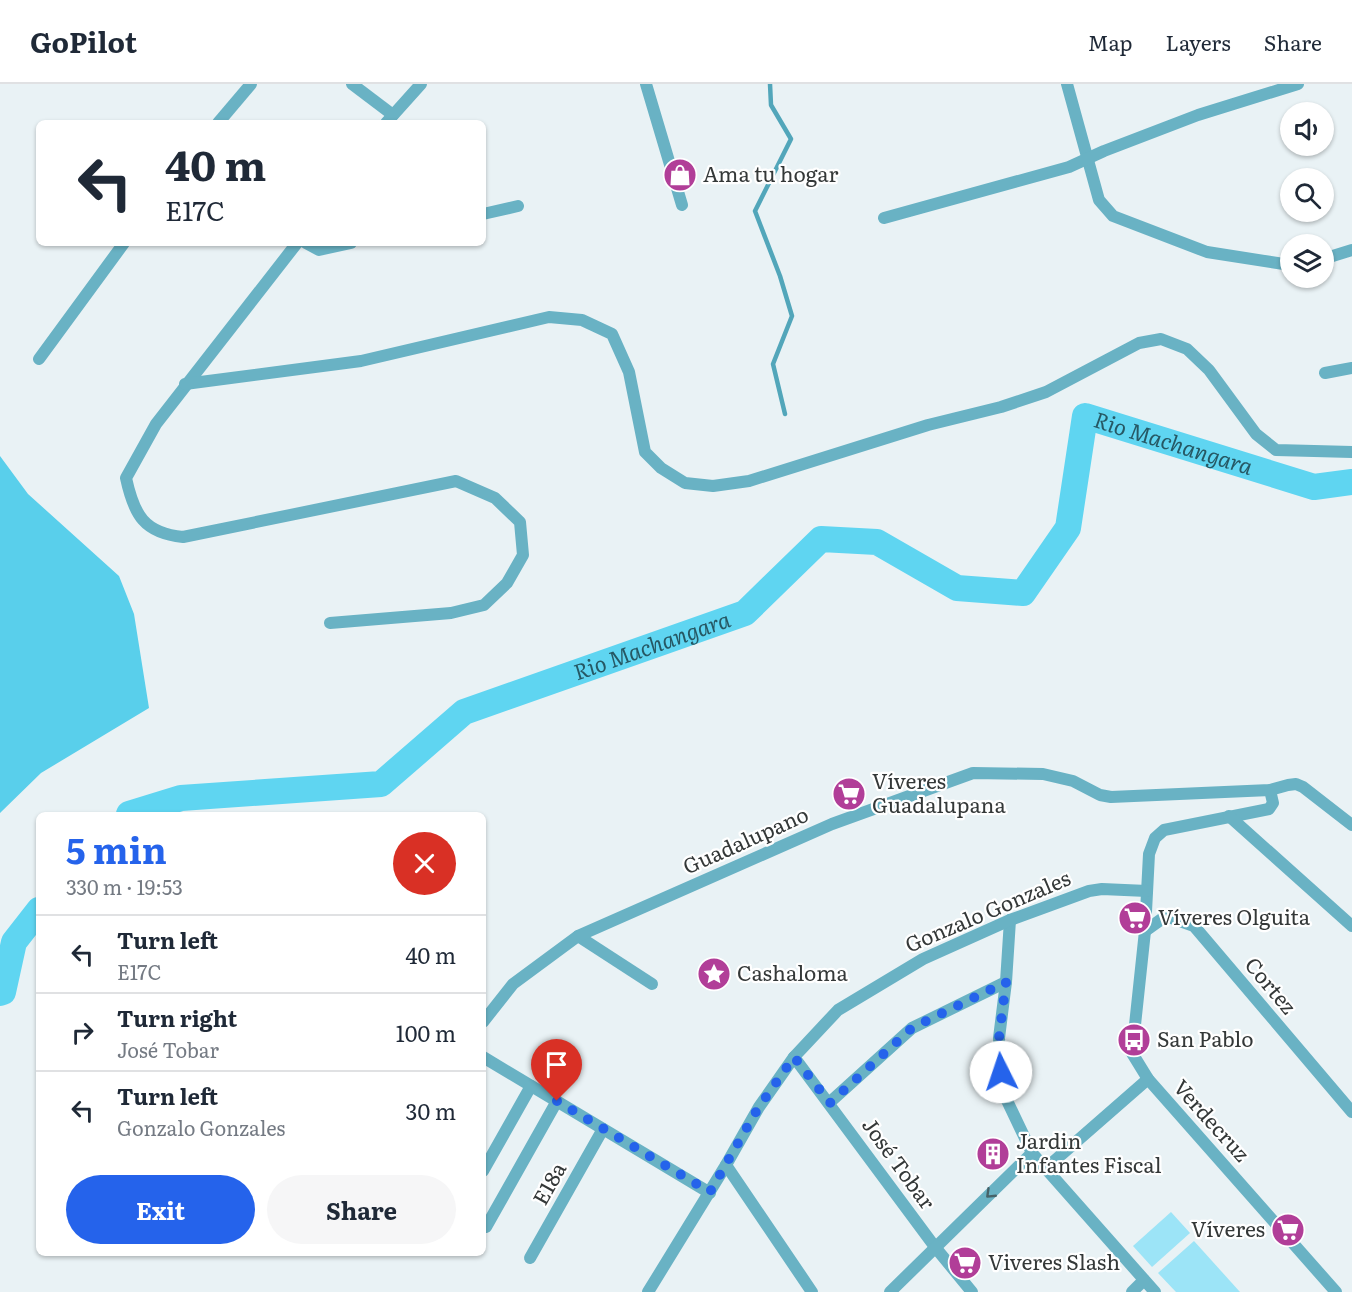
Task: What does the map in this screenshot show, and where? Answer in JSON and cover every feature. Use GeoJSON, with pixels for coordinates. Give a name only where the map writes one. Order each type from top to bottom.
{"type":"FeatureCollection","features":[{"type":"Feature","properties":{"kind":"street"},"geometry":{"type":"LineString","coordinates":[[221,120],[251,84]]}},
{"type":"Feature","properties":{"kind":"street"},"geometry":{"type":"LineString","coordinates":[[352,84],[389,119],[421,84]]}},
{"type":"Feature","properties":{"kind":"street"},"geometry":{"type":"LineString","coordinates":[[646,84],[682,206]]}},
{"type":"Feature","properties":{"kind":"street"},"geometry":{"type":"LineString","coordinates":[[1067,84],[1099,200],[1113,216],[1207,252],[1280,263]]}},
{"type":"Feature","properties":{"kind":"street"},"geometry":{"type":"LineString","coordinates":[[884,218],[1069,167],[1198,115],[1298,84]]}},
{"type":"Feature","properties":{"kind":"street"},"geometry":{"type":"LineString","coordinates":[[486,213],[518,206]]}},
{"type":"Feature","properties":{"kind":"street"},"geometry":{"type":"LineString","coordinates":[[39,359],[122,246]]}},
{"type":"Feature","properties":{"kind":"street"},"geometry":{"type":"LineString","coordinates":[[295,246],[185,384],[156,424],[126,478],[132,503],[149,527],[168,535],[183,537],[456,481],[495,498],[520,522],[523,555],[507,583],[484,605],[451,613],[330,623]]}},
{"type":"Feature","properties":{"kind":"street"},"geometry":{"type":"LineString","coordinates":[[311,246],[318,250],[337,246]]}},
{"type":"Feature","properties":{"kind":"street"},"geometry":{"type":"LineString","coordinates":[[1334,256],[1352,250]]}},
{"type":"Feature","properties":{"kind":"street"},"geometry":{"type":"LineString","coordinates":[[185,384],[361,361],[549,316],[582,320],[612,334],[629,372],[645,452],[661,468],[685,483],[713,486],[749,481],[928,425],[1000,407],[1046,392],[1139,343],[1161,339],[1187,349],[1209,370],[1256,434],[1276,450],[1352,452]]}},
{"type":"Feature","properties":{"kind":"street"},"geometry":{"type":"LineString","coordinates":[[1325,373],[1352,368]]}},
{"type":"Feature","properties":{"kind":"street","name":"Guadalupano"},"geometry":{"type":"LineString","coordinates":[[486,1018],[513,984],[578,936],[832,824],[973,773],[1043,774],[1073,781],[1100,795],[1111,797],[1270,790],[1296,784],[1352,825]]}},
{"type":"Feature","properties":{"kind":"street"},"geometry":{"type":"LineString","coordinates":[[1229,816],[1269,809],[1273,803],[1270,790]]}},
{"type":"Feature","properties":{"kind":"street"},"geometry":{"type":"LineString","coordinates":[[1229,816],[1352,926]]}},
{"type":"Feature","properties":{"kind":"street","name":"Verdecruz"},"geometry":{"type":"LineString","coordinates":[[1229,816],[1164,830],[1155,838],[1149,854],[1145,931],[1132,1053],[1148,1079],[1336,1292]]}},
{"type":"Feature","properties":{"kind":"street","name":"Gonzalo Gonzales"},"geometry":{"type":"LineString","coordinates":[[648,1292],[726,1166],[757,1110],[794,1057],[838,1010],[923,958],[1010,920],[1089,891],[1102,889],[1147,891]]}},
{"type":"Feature","properties":{"kind":"street","name":"Cortez"},"geometry":{"type":"LineString","coordinates":[[1145,931],[1166,916],[1194,926],[1352,1112]]}},
{"type":"Feature","properties":{"kind":"street"},"geometry":{"type":"LineString","coordinates":[[1010,920],[999,1038],[1002,1090],[1032,1153],[1155,1292]]}},
{"type":"Feature","properties":{"kind":"street"},"geometry":{"type":"LineString","coordinates":[[578,936],[652,984]]}},
{"type":"Feature","properties":{"kind":"street"},"geometry":{"type":"LineString","coordinates":[[830,1103],[912,1028],[1006,982]]}},
{"type":"Feature","properties":{"kind":"street","name":"José Tobar"},"geometry":{"type":"LineString","coordinates":[[794,1057],[935,1247],[972,1292]]}},
{"type":"Feature","properties":{"kind":"street"},"geometry":{"type":"LineString","coordinates":[[486,1059],[710,1192]]}},
{"type":"Feature","properties":{"kind":"street"},"geometry":{"type":"LineString","coordinates":[[1045,1170],[1148,1079]]}},
{"type":"Feature","properties":{"kind":"street"},"geometry":{"type":"LineString","coordinates":[[486,1166],[531,1086]]}},
{"type":"Feature","properties":{"kind":"street"},"geometry":{"type":"LineString","coordinates":[[486,1227],[557,1101]]}},
{"type":"Feature","properties":{"kind":"street","name":"E18a"},"geometry":{"type":"LineString","coordinates":[[530,1258],[603,1129]]}},
{"type":"Feature","properties":{"kind":"street"},"geometry":{"type":"LineString","coordinates":[[890,1292],[1032,1153]]}},
{"type":"Feature","properties":{"kind":"street"},"geometry":{"type":"LineString","coordinates":[[726,1166],[812,1292]]}},
{"type":"Feature","properties":{"kind":"street"},"geometry":{"type":"LineString","coordinates":[[1132,1292],[1144,1280]]}},
{"type":"Feature","properties":{"kind":"shaded area"},"geometry":{"type":"Polygon","coordinates":[[[0,456],[28,494],[119,576],[134,614],[149,708],[41,773],[0,813],[0,456]]]}},
{"type":"Feature","properties":{"kind":"shaded area"},"geometry":{"type":"Polygon","coordinates":[[[1171,1212],[1190,1233],[1152,1267],[1133,1246],[1171,1212]]]}},
{"type":"Feature","properties":{"kind":"shaded area"},"geometry":{"type":"Polygon","coordinates":[[[1194,1241],[1240,1292],[1176,1292],[1158,1273],[1194,1241]]]}},
{"type":"Feature","properties":{"kind":"waterway"},"geometry":{"type":"LineString","coordinates":[[770,84],[771,105],[791,139],[755,211],[780,276],[792,316],[773,364],[785,414]]}},
{"type":"Feature","properties":{"kind":"waterway","name":"Rio Machangara"},"geometry":{"type":"LineString","coordinates":[[136,812],[181,798],[381,784],[464,712],[745,613],[821,539],[877,542],[957,588],[1023,593],[1068,528],[1085,416],[1314,487],[1352,482]]}},
{"type":"Feature","properties":{"kind":"waterway"},"geometry":{"type":"LineString","coordinates":[[0,993],[3,992],[14,942],[36,914]]}},
{"type":"Feature","properties":{"kind":"place","name":"Ama tu hogar"},"geometry":{"type":"Point","coordinates":[680,175]}},
{"type":"Feature","properties":{"kind":"place","name":"Víveres Guadalupana"},"geometry":{"type":"Point","coordinates":[849,794]}},
{"type":"Feature","properties":{"kind":"place","name":"Víveres Olguita"},"geometry":{"type":"Point","coordinates":[1135,918]}},
{"type":"Feature","properties":{"kind":"place","name":"Cashaloma"},"geometry":{"type":"Point","coordinates":[714,974]}},
{"type":"Feature","properties":{"kind":"place","name":"San Pablo"},"geometry":{"type":"Point","coordinates":[1134,1040]}},
{"type":"Feature","properties":{"kind":"place","name":"Jardin Infantes Fiscal"},"geometry":{"type":"Point","coordinates":[993,1154]}},
{"type":"Feature","properties":{"kind":"place","name":"Víveres"},"geometry":{"type":"Point","coordinates":[1288,1230]}},
{"type":"Feature","properties":{"kind":"place","name":"Viveres Slash"},"geometry":{"type":"Point","coordinates":[965,1263]}},
{"type":"Feature","properties":{"kind":"route"},"geometry":{"type":"LineString","coordinates":[[557,1101],[710,1192],[757,1110],[794,1057],[830,1103],[912,1028],[1006,982],[999,1038],[1001,1072]]}}]}
